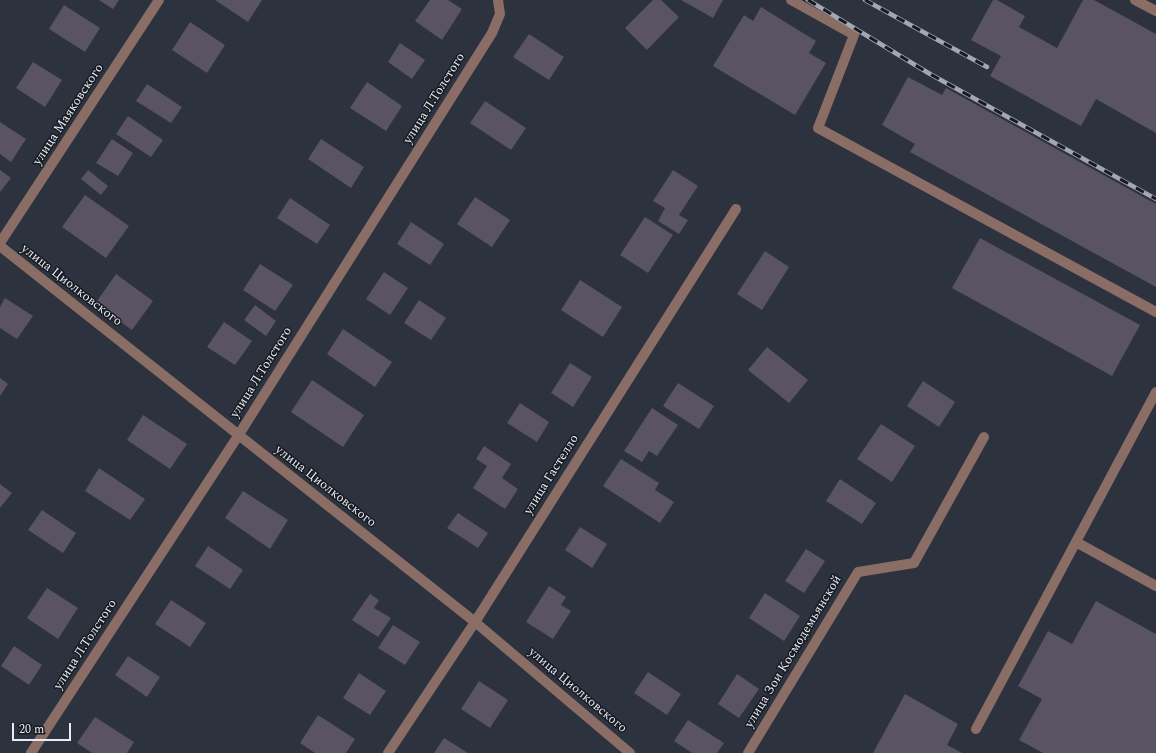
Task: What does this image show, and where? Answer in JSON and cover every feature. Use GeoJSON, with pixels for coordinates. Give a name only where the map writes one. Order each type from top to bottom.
{"type":"FeatureCollection","features":[{"type":"Feature","properties":{"kind":"street","name":"улица Маяковского"},"geometry":{"type":"LineString","coordinates":[[0,245],[159,0]]}},
{"type":"Feature","properties":{"kind":"street","name":"улица Л.Толстого"},"geometry":{"type":"LineString","coordinates":[[31,753],[238,436],[492,33],[500,14],[498,0]]}},
{"type":"Feature","properties":{"kind":"street"},"geometry":{"type":"LineString","coordinates":[[791,0],[854,35],[818,128],[1156,312]]}},
{"type":"Feature","properties":{"kind":"street"},"geometry":{"type":"LineString","coordinates":[[1135,0],[1156,11]]}},
{"type":"Feature","properties":{"kind":"street","name":"улица Гастелло"},"geometry":{"type":"LineString","coordinates":[[388,753],[475,622],[736,209]]}},
{"type":"Feature","properties":{"kind":"street","name":"улица Циолковского"},"geometry":{"type":"LineString","coordinates":[[0,245],[238,436],[475,622],[630,753]]}},
{"type":"Feature","properties":{"kind":"street"},"geometry":{"type":"LineString","coordinates":[[976,729],[1156,392]]}},
{"type":"Feature","properties":{"kind":"street","name":"улица Зои Космодемьянской"},"geometry":{"type":"LineString","coordinates":[[748,753],[858,572],[914,563],[984,437]]}},
{"type":"Feature","properties":{"kind":"street"},"geometry":{"type":"LineString","coordinates":[[1076,542],[1156,586]]}},
{"type":"Feature","properties":{"kind":"building"},"geometry":{"type":"Polygon","coordinates":[[[99,0],[119,0],[113,9],[99,0]]]}},
{"type":"Feature","properties":{"kind":"building"},"geometry":{"type":"Polygon","coordinates":[[[215,0],[262,0],[248,22],[215,0]]]}},
{"type":"Feature","properties":{"kind":"building"},"geometry":{"type":"Polygon","coordinates":[[[430,0],[448,0],[462,9],[442,40],[415,21],[430,0]]]}},
{"type":"Feature","properties":{"kind":"building"},"geometry":{"type":"Polygon","coordinates":[[[653,0],[661,0],[679,17],[647,50],[625,28],[653,0]]]}},
{"type":"Feature","properties":{"kind":"building"},"geometry":{"type":"Polygon","coordinates":[[[681,0],[723,0],[713,18],[681,0]]]}},
{"type":"Feature","properties":{"kind":"building"},"geometry":{"type":"Polygon","coordinates":[[[993,0],[997,0],[1025,16],[1019,27],[1057,48],[1083,0],[1094,0],[1156,34],[1156,133],[1096,99],[1081,126],[990,76],[1001,56],[971,40],[993,0]]]}},
{"type":"Feature","properties":{"kind":"building"},"geometry":{"type":"Polygon","coordinates":[[[64,5],[100,28],[85,52],[49,29],[64,5]]]}},
{"type":"Feature","properties":{"kind":"building"},"geometry":{"type":"Polygon","coordinates":[[[761,7],[816,41],[809,53],[826,63],[795,115],[713,66],[744,15],[753,21],[761,7]]]}},
{"type":"Feature","properties":{"kind":"building"},"geometry":{"type":"Polygon","coordinates":[[[190,22],[225,45],[207,73],[172,50],[190,22]]]}},
{"type":"Feature","properties":{"kind":"building"},"geometry":{"type":"Polygon","coordinates":[[[529,34],[564,57],[549,80],[513,57],[529,34]]]}},
{"type":"Feature","properties":{"kind":"building"},"geometry":{"type":"Polygon","coordinates":[[[400,43],[425,60],[412,79],[388,62],[400,43]]]}},
{"type":"Feature","properties":{"kind":"building"},"geometry":{"type":"Polygon","coordinates":[[[33,62],[62,80],[45,107],[16,88],[33,62]]]}},
{"type":"Feature","properties":{"kind":"building"},"geometry":{"type":"Polygon","coordinates":[[[908,77],[942,95],[946,88],[1156,204],[1156,287],[910,152],[915,144],[882,125],[908,77]]]}},
{"type":"Feature","properties":{"kind":"building"},"geometry":{"type":"Polygon","coordinates":[[[367,82],[402,106],[386,131],[350,108],[367,82]]]}},
{"type":"Feature","properties":{"kind":"building"},"geometry":{"type":"Polygon","coordinates":[[[147,84],[182,107],[171,123],[136,101],[147,84]]]}},
{"type":"Feature","properties":{"kind":"building"},"geometry":{"type":"Polygon","coordinates":[[[485,101],[526,128],[511,150],[470,123],[485,101]]]}},
{"type":"Feature","properties":{"kind":"building"},"geometry":{"type":"Polygon","coordinates":[[[128,116],[163,140],[151,157],[116,134],[128,116]]]}},
{"type":"Feature","properties":{"kind":"building"},"geometry":{"type":"Polygon","coordinates":[[[0,122],[26,139],[11,162],[0,154],[0,122]]]}},
{"type":"Feature","properties":{"kind":"building"},"geometry":{"type":"Polygon","coordinates":[[[112,139],[133,153],[118,176],[96,163],[112,139]]]}},
{"type":"Feature","properties":{"kind":"building"},"geometry":{"type":"Polygon","coordinates":[[[321,139],[364,167],[351,188],[308,159],[321,139]]]}},
{"type":"Feature","properties":{"kind":"building"},"geometry":{"type":"Polygon","coordinates":[[[0,170],[11,178],[0,192],[0,170]]]}},
{"type":"Feature","properties":{"kind":"building"},"geometry":{"type":"Polygon","coordinates":[[[88,170],[108,186],[101,195],[81,179],[88,170]]]}},
{"type":"Feature","properties":{"kind":"building"},"geometry":{"type":"Polygon","coordinates":[[[673,170],[698,186],[679,215],[688,220],[679,234],[658,221],[665,208],[653,201],[673,170]]]}},
{"type":"Feature","properties":{"kind":"building"},"geometry":{"type":"Polygon","coordinates":[[[85,195],[129,226],[106,258],[62,227],[85,195]]]}},
{"type":"Feature","properties":{"kind":"building"},"geometry":{"type":"Polygon","coordinates":[[[475,197],[510,220],[492,247],[457,224],[475,197]]]}},
{"type":"Feature","properties":{"kind":"building"},"geometry":{"type":"Polygon","coordinates":[[[290,198],[330,225],[317,244],[277,218],[290,198]]]}},
{"type":"Feature","properties":{"kind":"building"},"geometry":{"type":"Polygon","coordinates":[[[645,217],[673,235],[648,273],[620,255],[645,217]]]}},
{"type":"Feature","properties":{"kind":"building"},"geometry":{"type":"Polygon","coordinates":[[[411,222],[444,244],[430,265],[397,244],[411,222]]]}},
{"type":"Feature","properties":{"kind":"building"},"geometry":{"type":"Polygon","coordinates":[[[980,238],[1140,325],[1112,376],[952,288],[980,238]]]}},
{"type":"Feature","properties":{"kind":"building"},"geometry":{"type":"Polygon","coordinates":[[[765,251],[789,267],[762,310],[737,294],[765,251]]]}},
{"type":"Feature","properties":{"kind":"building"},"geometry":{"type":"Polygon","coordinates":[[[260,264],[293,285],[275,311],[243,290],[260,264]]]}},
{"type":"Feature","properties":{"kind":"building"},"geometry":{"type":"Polygon","coordinates":[[[384,272],[408,288],[390,315],[366,299],[384,272]]]}},
{"type":"Feature","properties":{"kind":"building"},"geometry":{"type":"Polygon","coordinates":[[[116,274],[153,301],[132,330],[95,304],[116,274]]]}},
{"type":"Feature","properties":{"kind":"building"},"geometry":{"type":"Polygon","coordinates":[[[580,280],[622,307],[603,337],[561,310],[580,280]]]}},
{"type":"Feature","properties":{"kind":"building"},"geometry":{"type":"Polygon","coordinates":[[[5,298],[33,316],[17,339],[0,328],[0,307],[5,298]]]}},
{"type":"Feature","properties":{"kind":"building"},"geometry":{"type":"Polygon","coordinates":[[[419,300],[446,318],[431,340],[404,323],[419,300]]]}},
{"type":"Feature","properties":{"kind":"building"},"geometry":{"type":"Polygon","coordinates":[[[255,305],[276,321],[266,336],[244,320],[255,305]]]}},
{"type":"Feature","properties":{"kind":"building"},"geometry":{"type":"Polygon","coordinates":[[[224,322],[252,341],[235,365],[207,347],[224,322]]]}},
{"type":"Feature","properties":{"kind":"building"},"geometry":{"type":"Polygon","coordinates":[[[343,329],[392,362],[375,387],[327,354],[343,329]]]}},
{"type":"Feature","properties":{"kind":"building"},"geometry":{"type":"Polygon","coordinates":[[[767,347],[808,380],[789,403],[748,370],[767,347]]]}},
{"type":"Feature","properties":{"kind":"building"},"geometry":{"type":"Polygon","coordinates":[[[570,363],[592,377],[573,407],[551,393],[570,363]]]}},
{"type":"Feature","properties":{"kind":"building"},"geometry":{"type":"Polygon","coordinates":[[[0,378],[8,384],[0,396],[0,378]]]}},
{"type":"Feature","properties":{"kind":"building"},"geometry":{"type":"Polygon","coordinates":[[[312,380],[364,415],[343,447],[291,412],[312,380]]]}},
{"type":"Feature","properties":{"kind":"building"},"geometry":{"type":"Polygon","coordinates":[[[923,381],[955,402],[939,427],[907,406],[923,381]]]}},
{"type":"Feature","properties":{"kind":"building"},"geometry":{"type":"Polygon","coordinates":[[[678,383],[714,406],[699,429],[663,406],[678,383]]]}},
{"type":"Feature","properties":{"kind":"building"},"geometry":{"type":"Polygon","coordinates":[[[520,403],[549,422],[537,442],[507,423],[520,403]]]}},
{"type":"Feature","properties":{"kind":"building"},"geometry":{"type":"Polygon","coordinates":[[[652,408],[678,425],[657,456],[649,451],[642,462],[624,451],[652,408]]]}},
{"type":"Feature","properties":{"kind":"building"},"geometry":{"type":"Polygon","coordinates":[[[143,415],[187,444],[170,469],[127,440],[143,415]]]}},
{"type":"Feature","properties":{"kind":"building"},"geometry":{"type":"Polygon","coordinates":[[[881,424],[915,446],[892,482],[857,459],[881,424]]]}},
{"type":"Feature","properties":{"kind":"building"},"geometry":{"type":"Polygon","coordinates":[[[484,446],[511,464],[502,478],[518,489],[505,509],[473,488],[487,466],[476,459],[484,446]]]}},
{"type":"Feature","properties":{"kind":"building"},"geometry":{"type":"Polygon","coordinates":[[[621,459],[659,483],[655,490],[674,502],[660,523],[603,486],[621,459]]]}},
{"type":"Feature","properties":{"kind":"building"},"geometry":{"type":"Polygon","coordinates":[[[99,468],[145,499],[130,520],[85,491],[99,468]]]}},
{"type":"Feature","properties":{"kind":"building"},"geometry":{"type":"Polygon","coordinates":[[[840,479],[876,503],[862,524],[826,501],[840,479]]]}},
{"type":"Feature","properties":{"kind":"building"},"geometry":{"type":"Polygon","coordinates":[[[0,484],[12,493],[0,508],[0,484]]]}},
{"type":"Feature","properties":{"kind":"building"},"geometry":{"type":"Polygon","coordinates":[[[243,491],[288,520],[270,549],[225,518],[243,491]]]}},
{"type":"Feature","properties":{"kind":"building"},"geometry":{"type":"Polygon","coordinates":[[[42,510],[76,533],[63,553],[28,530],[42,510]]]}},
{"type":"Feature","properties":{"kind":"building"},"geometry":{"type":"Polygon","coordinates":[[[458,513],[488,533],[478,548],[447,528],[458,513]]]}},
{"type":"Feature","properties":{"kind":"building"},"geometry":{"type":"Polygon","coordinates":[[[580,527],[607,544],[592,568],[565,550],[580,527]]]}},
{"type":"Feature","properties":{"kind":"building"},"geometry":{"type":"Polygon","coordinates":[[[208,546],[243,570],[230,589],[195,566],[208,546]]]}},
{"type":"Feature","properties":{"kind":"building"},"geometry":{"type":"Polygon","coordinates":[[[806,549],[825,561],[804,593],[785,581],[806,549]]]}},
{"type":"Feature","properties":{"kind":"building"},"geometry":{"type":"Polygon","coordinates":[[[549,586],[566,597],[561,605],[571,611],[553,639],[526,622],[549,586]]]}},
{"type":"Feature","properties":{"kind":"building"},"geometry":{"type":"Polygon","coordinates":[[[47,588],[78,608],[58,639],[27,618],[47,588]]]}},
{"type":"Feature","properties":{"kind":"building"},"geometry":{"type":"Polygon","coordinates":[[[765,593],[800,616],[784,641],[749,618],[765,593]]]}},
{"type":"Feature","properties":{"kind":"building"},"geometry":{"type":"Polygon","coordinates":[[[370,594],[379,600],[374,608],[391,618],[378,637],[352,620],[370,594]]]}},
{"type":"Feature","properties":{"kind":"building"},"geometry":{"type":"Polygon","coordinates":[[[171,600],[206,623],[190,647],[155,624],[171,600]]]}},
{"type":"Feature","properties":{"kind":"building"},"geometry":{"type":"Polygon","coordinates":[[[1096,601],[1156,634],[1156,753],[1043,753],[1019,740],[1042,699],[1018,686],[1048,631],[1072,644],[1096,601]]]}},
{"type":"Feature","properties":{"kind":"building"},"geometry":{"type":"Polygon","coordinates":[[[393,625],[420,642],[405,665],[378,648],[393,625]]]}},
{"type":"Feature","properties":{"kind":"building"},"geometry":{"type":"Polygon","coordinates":[[[14,646],[42,665],[29,685],[1,666],[14,646]]]}},
{"type":"Feature","properties":{"kind":"building"},"geometry":{"type":"Polygon","coordinates":[[[128,656],[160,677],[147,697],[115,675],[128,656]]]}},
{"type":"Feature","properties":{"kind":"building"},"geometry":{"type":"Polygon","coordinates":[[[648,672],[681,694],[667,715],[634,693],[648,672]]]}},
{"type":"Feature","properties":{"kind":"building"},"geometry":{"type":"Polygon","coordinates":[[[359,673],[386,691],[370,715],[343,698],[359,673]]]}},
{"type":"Feature","properties":{"kind":"building"},"geometry":{"type":"Polygon","coordinates":[[[737,674],[759,689],[739,718],[718,704],[737,674]]]}},
{"type":"Feature","properties":{"kind":"building"},"geometry":{"type":"Polygon","coordinates":[[[479,681],[508,700],[490,728],[461,709],[479,681]]]}},
{"type":"Feature","properties":{"kind":"building"},"geometry":{"type":"Polygon","coordinates":[[[905,694],[958,724],[947,745],[962,753],[873,753],[905,694]]]}},
{"type":"Feature","properties":{"kind":"building"},"geometry":{"type":"Polygon","coordinates":[[[318,715],[355,739],[346,753],[315,753],[300,743],[318,715]]]}},
{"type":"Feature","properties":{"kind":"building"},"geometry":{"type":"Polygon","coordinates":[[[95,717],[134,742],[127,753],[92,753],[77,743],[95,717]]]}},
{"type":"Feature","properties":{"kind":"building"},"geometry":{"type":"Polygon","coordinates":[[[688,720],[724,743],[717,753],[692,753],[674,741],[688,720]]]}},
{"type":"Feature","properties":{"kind":"building"},"geometry":{"type":"Polygon","coordinates":[[[444,738],[468,753],[434,753],[444,738]]]}},
{"type":"Feature","properties":{"kind":"railway"},"geometry":{"type":"LineString","coordinates":[[808,0],[930,74],[1156,199]]}},
{"type":"Feature","properties":{"kind":"railway"},"geometry":{"type":"LineString","coordinates":[[865,0],[987,67]]}}]}
